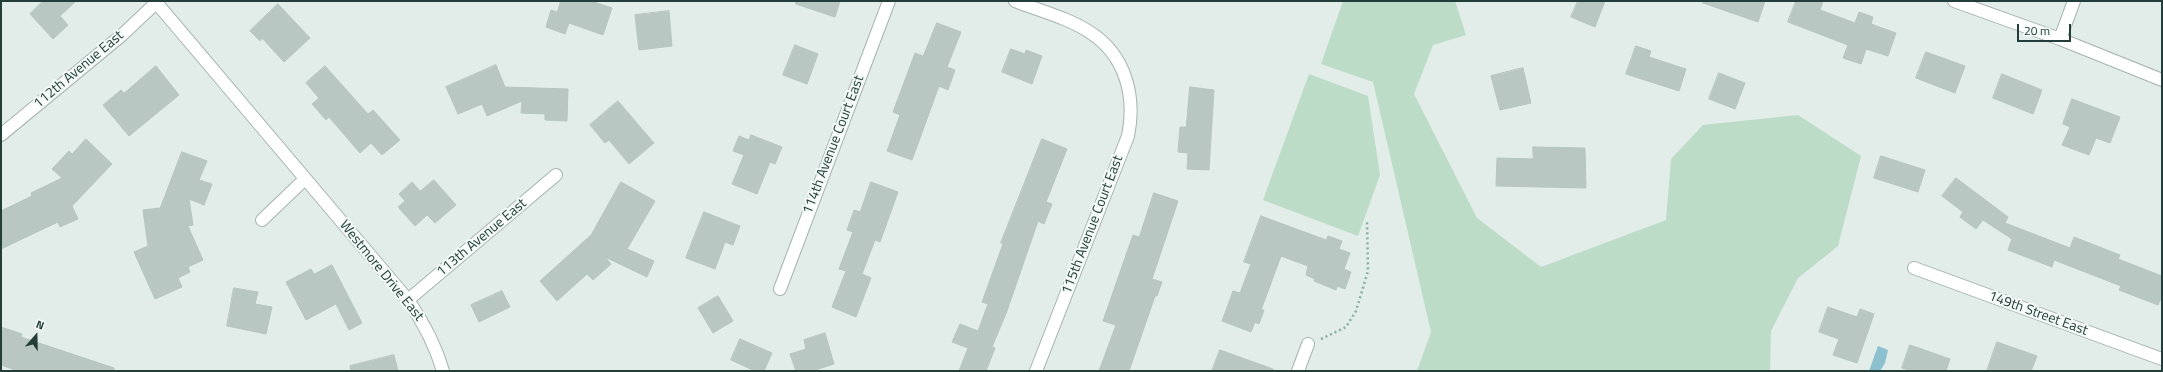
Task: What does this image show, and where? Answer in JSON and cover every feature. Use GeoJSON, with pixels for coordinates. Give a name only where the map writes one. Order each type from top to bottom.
{"type":"FeatureCollection","features":[{"type":"Feature","properties":{"kind":"street","name":"114th Avenue Court East"},"geometry":{"type":"LineString","coordinates":[[780,288],[888,1]]}},
{"type":"Feature","properties":{"kind":"street","name":"115th Avenue Court East"},"geometry":{"type":"LineString","coordinates":[[1015,1],[1079,26],[1092,34],[1114,55],[1126,77],[1132,105],[1128,136],[1036,371]]}},
{"type":"Feature","properties":{"kind":"street"},"geometry":{"type":"LineString","coordinates":[[1954,1],[2060,39],[2162,80]]}},
{"type":"Feature","properties":{"kind":"street"},"geometry":{"type":"LineString","coordinates":[[2060,39],[2074,1]]}},
{"type":"Feature","properties":{"kind":"street","name":"112th Avenue East"},"geometry":{"type":"LineString","coordinates":[[1,135],[122,35],[155,2]]}},
{"type":"Feature","properties":{"kind":"street","name":"Westmore Drive East"},"geometry":{"type":"LineString","coordinates":[[155,2],[408,300],[425,325],[435,345],[443,371]]}},
{"type":"Feature","properties":{"kind":"street","name":"113th Avenue East"},"geometry":{"type":"LineString","coordinates":[[408,300],[556,175]]}},
{"type":"Feature","properties":{"kind":"street"},"geometry":{"type":"LineString","coordinates":[[262,220],[306,179]]}},
{"type":"Feature","properties":{"kind":"street","name":"149th Street East"},"geometry":{"type":"LineString","coordinates":[[1914,268],[2162,359]]}},
{"type":"Feature","properties":{"kind":"street"},"geometry":{"type":"LineString","coordinates":[[1298,371],[1308,344]]}},
{"type":"Feature","properties":{"kind":"path"},"geometry":{"type":"LineString","coordinates":[[1308,344],[1346,328],[1356,310],[1368,271],[1367,220]]}},
{"type":"Feature","properties":{"kind":"green space"},"geometry":{"type":"Polygon","coordinates":[[[1343,1],[1455,1],[1466,35],[1433,45],[1414,94],[1477,218],[1541,267],[1666,220],[1671,159],[1703,125],[1798,115],[1861,156],[1838,246],[1798,278],[1771,331],[1770,371],[1417,371],[1431,332],[1373,82],[1321,64],[1343,1]]]}},
{"type":"Feature","properties":{"kind":"green space"},"geometry":{"type":"Polygon","coordinates":[[[1309,74],[1368,96],[1380,175],[1358,236],[1263,200],[1309,74]]]}},
{"type":"Feature","properties":{"kind":"water"},"geometry":{"type":"Polygon","coordinates":[[[1878,346],[1888,350],[1885,363],[1880,371],[1869,371],[1878,346]]]}},
{"type":"Feature","properties":{"kind":"building"},"geometry":{"type":"Polygon","coordinates":[[[43,1],[76,1],[60,16],[68,25],[53,39],[30,14],[43,1]]]}},
{"type":"Feature","properties":{"kind":"building"},"geometry":{"type":"Polygon","coordinates":[[[561,1],[591,1],[612,8],[603,35],[569,23],[565,34],[546,27],[551,10],[557,12],[561,1]]]}},
{"type":"Feature","properties":{"kind":"building"},"geometry":{"type":"Polygon","coordinates":[[[796,1],[840,1],[835,17],[796,4],[796,1]]]}},
{"type":"Feature","properties":{"kind":"building"},"geometry":{"type":"Polygon","coordinates":[[[1578,1],[1605,1],[1595,27],[1571,17],[1578,1]]]}},
{"type":"Feature","properties":{"kind":"building"},"geometry":{"type":"Polygon","coordinates":[[[1703,1],[1765,1],[1758,22],[1703,3],[1703,1]]]}},
{"type":"Feature","properties":{"kind":"building"},"geometry":{"type":"Polygon","coordinates":[[[1796,1],[1823,1],[1820,10],[1855,23],[1859,12],[1873,17],[1871,24],[1896,33],[1888,56],[1866,49],[1861,64],[1843,58],[1848,45],[1788,22],[1796,1]]]}},
{"type":"Feature","properties":{"kind":"building"},"geometry":{"type":"Polygon","coordinates":[[[278,4],[310,38],[284,62],[262,38],[260,41],[250,31],[278,4]]]}},
{"type":"Feature","properties":{"kind":"building"},"geometry":{"type":"Polygon","coordinates":[[[669,11],[672,46],[639,50],[635,15],[669,11]]]}},
{"type":"Feature","properties":{"kind":"building"},"geometry":{"type":"Polygon","coordinates":[[[937,23],[961,32],[947,67],[955,70],[948,90],[939,86],[912,160],[887,151],[900,115],[893,112],[915,53],[923,56],[937,23]]]}},
{"type":"Feature","properties":{"kind":"building"},"geometry":{"type":"Polygon","coordinates":[[[795,45],[818,54],[807,84],[783,75],[795,45]]]}},
{"type":"Feature","properties":{"kind":"building"},"geometry":{"type":"Polygon","coordinates":[[[1636,46],[1651,51],[1649,57],[1686,69],[1679,91],[1626,74],[1636,46]]]}},
{"type":"Feature","properties":{"kind":"building"},"geometry":{"type":"Polygon","coordinates":[[[1011,49],[1025,54],[1026,50],[1042,56],[1032,84],[1002,72],[1011,49]]]}},
{"type":"Feature","properties":{"kind":"building"},"geometry":{"type":"Polygon","coordinates":[[[1926,52],[1965,66],[1955,93],[1916,78],[1926,52]]]}},
{"type":"Feature","properties":{"kind":"building"},"geometry":{"type":"Polygon","coordinates":[[[496,65],[505,87],[568,89],[567,121],[545,120],[545,114],[521,113],[522,101],[487,116],[482,104],[458,114],[446,87],[496,65]]]}},
{"type":"Feature","properties":{"kind":"building"},"geometry":{"type":"Polygon","coordinates":[[[156,66],[179,95],[129,136],[103,105],[121,90],[124,93],[156,66]]]}},
{"type":"Feature","properties":{"kind":"building"},"geometry":{"type":"Polygon","coordinates":[[[325,66],[368,114],[373,110],[400,140],[382,155],[371,143],[360,153],[329,117],[326,120],[312,104],[319,98],[306,83],[325,66]]]}},
{"type":"Feature","properties":{"kind":"building"},"geometry":{"type":"Polygon","coordinates":[[[1523,68],[1531,103],[1500,110],[1491,76],[1523,68]]]}},
{"type":"Feature","properties":{"kind":"building"},"geometry":{"type":"Polygon","coordinates":[[[1719,73],[1745,83],[1735,109],[1709,99],[1719,73]]]}},
{"type":"Feature","properties":{"kind":"building"},"geometry":{"type":"Polygon","coordinates":[[[2002,74],[2042,90],[2033,114],[1993,98],[2002,74]]]}},
{"type":"Feature","properties":{"kind":"building"},"geometry":{"type":"Polygon","coordinates":[[[1190,87],[1214,90],[1209,170],[1187,169],[1188,153],[1178,152],[1180,127],[1186,127],[1190,87]]]}},
{"type":"Feature","properties":{"kind":"building"},"geometry":{"type":"Polygon","coordinates":[[[2072,99],[2120,117],[2110,143],[2096,138],[2089,155],[2062,145],[2070,127],[2063,124],[2072,99]]]}},
{"type":"Feature","properties":{"kind":"building"},"geometry":{"type":"Polygon","coordinates":[[[618,101],[654,143],[629,164],[609,140],[605,143],[590,125],[618,101]]]}},
{"type":"Feature","properties":{"kind":"building"},"geometry":{"type":"Polygon","coordinates":[[[751,135],[782,147],[775,164],[770,162],[757,194],[732,184],[744,155],[733,151],[739,136],[749,140],[751,135]]]}},
{"type":"Feature","properties":{"kind":"building"},"geometry":{"type":"Polygon","coordinates":[[[86,139],[112,164],[72,206],[78,219],[60,227],[58,222],[1,249],[1,211],[32,196],[31,193],[62,178],[52,169],[69,151],[72,154],[86,139]]]}},
{"type":"Feature","properties":{"kind":"building"},"geometry":{"type":"Polygon","coordinates":[[[1042,139],[1067,149],[1046,202],[1052,204],[1044,224],[1038,221],[1007,311],[992,347],[995,348],[986,371],[959,371],[968,348],[952,342],[960,324],[978,331],[988,304],[982,302],[1003,244],[1001,243],[1042,139]]]}},
{"type":"Feature","properties":{"kind":"building"},"geometry":{"type":"Polygon","coordinates":[[[1533,147],[1585,148],[1586,188],[1496,186],[1497,158],[1533,159],[1533,147]]]}},
{"type":"Feature","properties":{"kind":"building"},"geometry":{"type":"Polygon","coordinates":[[[182,152],[207,161],[199,180],[212,184],[204,205],[189,199],[193,225],[188,226],[203,260],[188,267],[190,272],[178,278],[182,287],[155,299],[134,252],[148,246],[143,210],[160,208],[182,152]]]}},
{"type":"Feature","properties":{"kind":"building"},"geometry":{"type":"Polygon","coordinates":[[[1881,156],[1925,170],[1918,192],[1874,178],[1881,156]]]}},
{"type":"Feature","properties":{"kind":"building"},"geometry":{"type":"Polygon","coordinates":[[[1956,178],[2008,217],[2005,223],[2070,248],[2074,237],[2120,255],[2118,259],[2162,276],[2162,296],[2158,305],[2119,290],[2121,286],[2054,260],[2052,267],[2008,250],[2012,239],[1983,220],[1976,229],[1960,217],[1963,212],[1942,196],[1956,178]]]}},
{"type":"Feature","properties":{"kind":"building"},"geometry":{"type":"Polygon","coordinates":[[[434,180],[456,205],[435,223],[427,215],[415,226],[398,207],[405,201],[399,194],[412,182],[420,191],[434,180]]]}},
{"type":"Feature","properties":{"kind":"building"},"geometry":{"type":"Polygon","coordinates":[[[621,182],[655,201],[627,249],[654,261],[647,277],[605,257],[611,264],[593,280],[587,274],[557,301],[540,281],[591,235],[621,182]]]}},
{"type":"Feature","properties":{"kind":"building"},"geometry":{"type":"Polygon","coordinates":[[[871,182],[898,192],[880,242],[875,240],[862,274],[871,278],[856,317],[832,307],[846,271],[839,269],[853,232],[847,230],[854,210],[860,212],[871,182]]]}},
{"type":"Feature","properties":{"kind":"building"},"geometry":{"type":"Polygon","coordinates":[[[1154,193],[1178,201],[1152,279],[1162,282],[1157,296],[1155,296],[1129,371],[1099,371],[1116,325],[1103,321],[1133,235],[1139,237],[1154,193]]]}},
{"type":"Feature","properties":{"kind":"building"},"geometry":{"type":"Polygon","coordinates":[[[704,212],[740,226],[733,245],[725,242],[715,269],[686,258],[704,212]]]}},
{"type":"Feature","properties":{"kind":"building"},"geometry":{"type":"Polygon","coordinates":[[[1261,216],[1326,240],[1328,236],[1342,241],[1339,249],[1350,253],[1344,269],[1351,272],[1345,289],[1337,286],[1336,290],[1314,281],[1315,279],[1306,275],[1308,266],[1281,256],[1261,310],[1264,310],[1259,324],[1255,322],[1251,332],[1222,321],[1233,291],[1240,293],[1251,264],[1244,262],[1261,216]]]}},
{"type":"Feature","properties":{"kind":"building"},"geometry":{"type":"Polygon","coordinates":[[[332,265],[362,323],[349,330],[336,304],[306,320],[286,282],[311,269],[314,274],[332,265]]]}},
{"type":"Feature","properties":{"kind":"building"},"geometry":{"type":"Polygon","coordinates":[[[234,288],[258,292],[255,304],[272,307],[266,334],[227,326],[234,288]]]}},
{"type":"Feature","properties":{"kind":"building"},"geometry":{"type":"Polygon","coordinates":[[[502,291],[510,307],[479,322],[471,305],[502,291]]]}},
{"type":"Feature","properties":{"kind":"building"},"geometry":{"type":"Polygon","coordinates":[[[718,296],[733,321],[713,333],[698,308],[718,296]]]}},
{"type":"Feature","properties":{"kind":"building"},"geometry":{"type":"Polygon","coordinates":[[[1828,307],[1857,317],[1860,309],[1874,314],[1857,363],[1833,355],[1839,339],[1819,332],[1828,307]]]}},
{"type":"Feature","properties":{"kind":"building"},"geometry":{"type":"Polygon","coordinates":[[[1,327],[22,334],[21,337],[114,368],[114,371],[18,371],[1,365],[1,327]]]}},
{"type":"Feature","properties":{"kind":"building"},"geometry":{"type":"Polygon","coordinates":[[[825,333],[834,364],[812,371],[796,371],[790,354],[806,349],[804,340],[825,333]]]}},
{"type":"Feature","properties":{"kind":"building"},"geometry":{"type":"Polygon","coordinates":[[[740,339],[772,353],[764,371],[755,371],[731,360],[740,339]]]}},
{"type":"Feature","properties":{"kind":"building"},"geometry":{"type":"Polygon","coordinates":[[[1997,342],[2037,356],[2031,371],[1987,371],[1997,342]]]}},
{"type":"Feature","properties":{"kind":"building"},"geometry":{"type":"Polygon","coordinates":[[[1910,345],[1950,359],[1946,371],[1911,371],[1902,368],[1910,345]]]}},
{"type":"Feature","properties":{"kind":"building"},"geometry":{"type":"Polygon","coordinates":[[[1220,350],[1273,369],[1273,371],[1212,371],[1220,350]]]}},
{"type":"Feature","properties":{"kind":"building"},"geometry":{"type":"Polygon","coordinates":[[[394,355],[398,371],[351,371],[350,366],[394,355]]]}}]}
